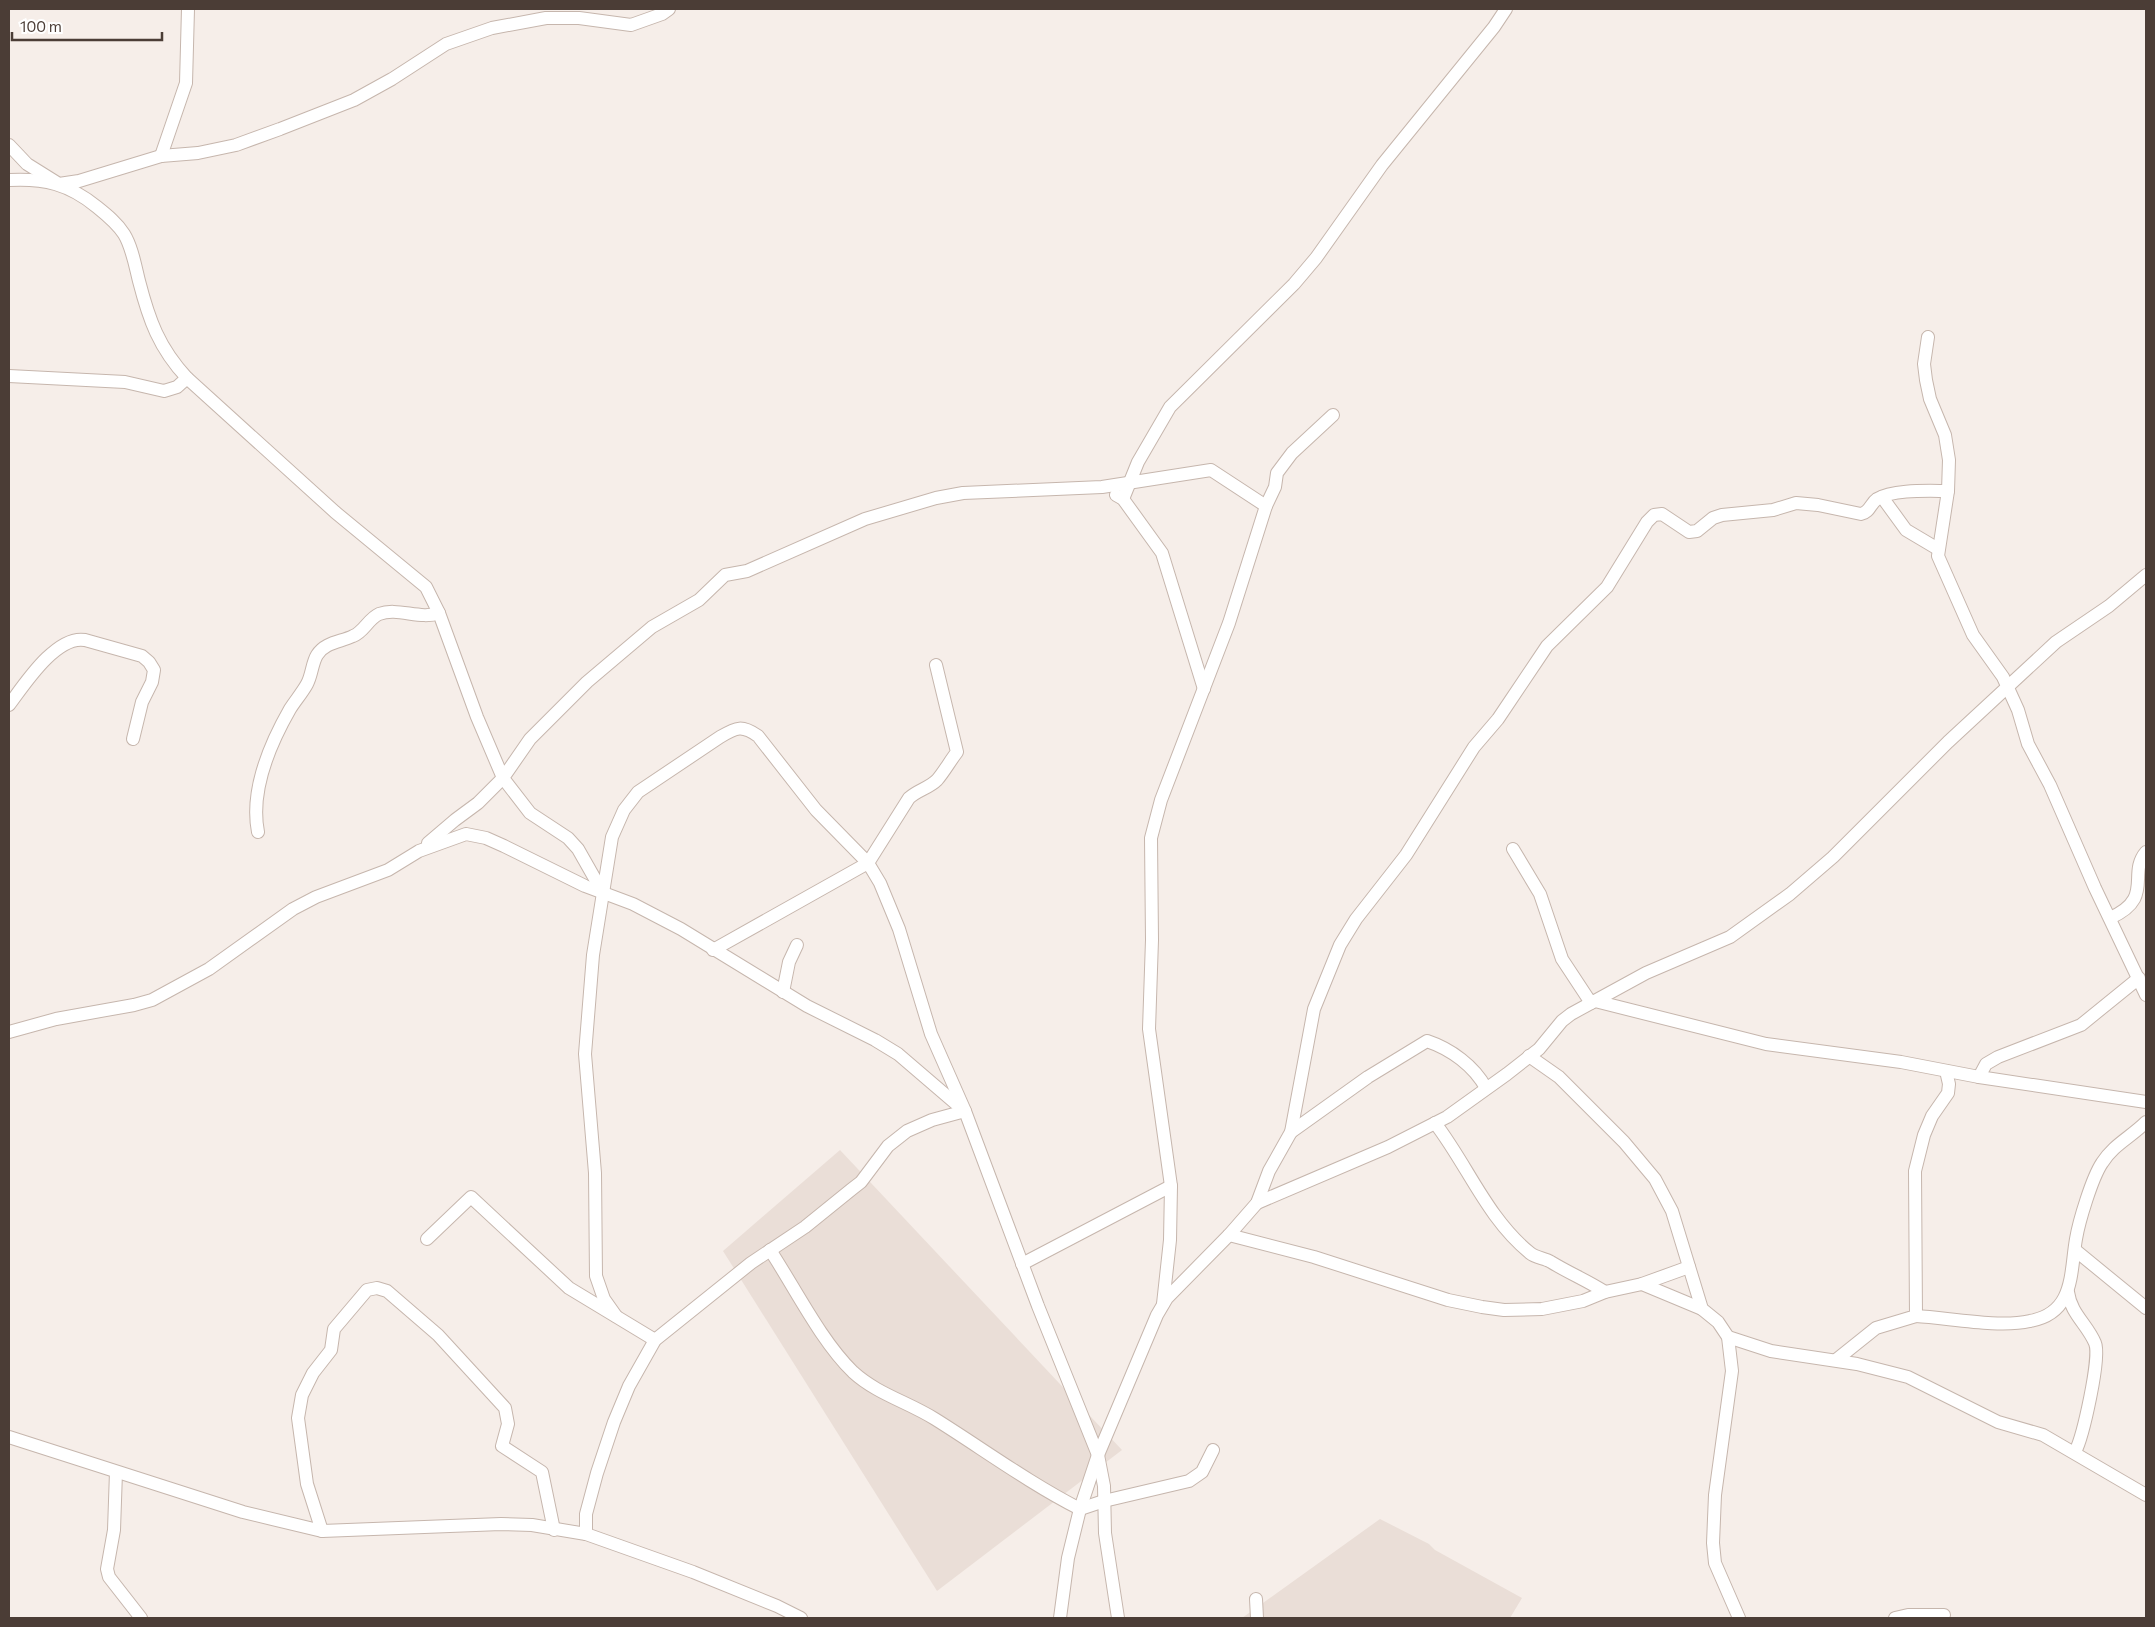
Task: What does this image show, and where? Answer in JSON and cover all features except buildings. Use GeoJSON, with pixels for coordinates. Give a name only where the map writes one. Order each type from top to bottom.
{"type":"FeatureCollection","features":[{"type":"Feature","properties":{"kind":"street"},"geometry":{"type":"LineString","coordinates":[[161,156],[186,83],[188,9]]}},
{"type":"Feature","properties":{"kind":"street"},"geometry":{"type":"LineString","coordinates":[[9,180],[32,179],[59,184],[79,181],[161,156],[198,153],[236,145],[354,100],[392,79],[446,44],[492,28],[546,18],[579,18],[631,25],[662,14],[669,9]]}},
{"type":"Feature","properties":{"kind":"street"},"geometry":{"type":"LineString","coordinates":[[1123,499],[1127,483],[1170,407],[1294,284],[1316,258],[1382,165],[1494,27],[1506,9]]}},
{"type":"Feature","properties":{"kind":"street"},"geometry":{"type":"LineString","coordinates":[[9,145],[27,164],[59,184],[82,195],[112,219],[124,234],[154,331],[170,360],[187,378],[335,512],[426,587],[439,614],[446,639],[503,778],[530,813],[568,838],[578,850],[603,893]]}},
{"type":"Feature","properties":{"kind":"street"},"geometry":{"type":"LineString","coordinates":[[1928,337],[1924,364],[1926,380],[1930,399],[1942,424],[1948,445],[1948,491],[1938,549],[1941,564],[1973,635],[1998,670],[2018,710],[2028,744],[2050,784],[2146,995]]}},
{"type":"Feature","properties":{"kind":"street"},"geometry":{"type":"LineString","coordinates":[[9,376],[124,382],[164,391],[170,391],[187,378]]}},
{"type":"Feature","properties":{"kind":"street"},"geometry":{"type":"LineString","coordinates":[[1060,1618],[1068,1558],[1080,1509],[1098,1455],[1162,1304],[1170,1240],[1171,1186],[1149,1029],[1152,940],[1151,838],[1161,800],[1230,623],[1266,506],[1282,464],[1333,415]]}},
{"type":"Feature","properties":{"kind":"street"},"geometry":{"type":"LineString","coordinates":[[9,1032],[56,1018],[134,1005],[152,1000],[209,968],[293,909],[316,897],[388,870],[419,851],[478,803],[503,778],[530,739],[587,682],[652,628],[699,600],[725,575],[748,571],[865,519],[936,498],[963,493],[1102,487],[1210,470],[1266,506]]}},
{"type":"Feature","properties":{"kind":"street"},"geometry":{"type":"LineString","coordinates":[[1102,487],[1123,499],[1162,553],[1204,689]]}},
{"type":"Feature","properties":{"kind":"street"},"geometry":{"type":"LineString","coordinates":[[1162,1304],[1229,1235],[1257,1203],[1269,1171],[1291,1132],[1314,1009],[1340,945],[1356,919],[1406,855],[1474,747],[1498,719],[1547,646],[1607,587],[1647,522],[1654,515],[1662,514],[1689,532],[1697,531],[1714,518],[1722,515],[1773,510],[1796,503],[1813,504],[1861,514],[1868,512],[1874,502],[1882,497],[1914,492],[1948,491]]}},
{"type":"Feature","properties":{"kind":"street"},"geometry":{"type":"LineString","coordinates":[[1882,497],[1906,530],[1938,549]]}},
{"type":"Feature","properties":{"kind":"street"},"geometry":{"type":"LineString","coordinates":[[1257,1203],[1388,1147],[1460,1108],[1529,1056],[1546,1041],[1567,1017],[1669,962],[1730,937],[1790,894],[1833,857],[2006,687],[2065,635],[2109,606],[2146,575]]}},
{"type":"Feature","properties":{"kind":"street"},"geometry":{"type":"LineString","coordinates":[[258,832],[256,800],[260,781],[278,731],[306,685],[317,656],[336,641],[355,636],[367,622],[379,614],[393,613],[427,616],[439,614]]}},
{"type":"Feature","properties":{"kind":"street"},"geometry":{"type":"LineString","coordinates":[[9,705],[38,666],[70,641],[77,638],[85,640],[142,656],[154,670],[152,682],[142,702],[133,739]]}},
{"type":"Feature","properties":{"kind":"street"},"geometry":{"type":"LineString","coordinates":[[713,950],[868,863],[909,798],[918,790],[937,780],[957,752],[936,665]]}},
{"type":"Feature","properties":{"kind":"street"},"geometry":{"type":"LineString","coordinates":[[616,1316],[604,1299],[596,1276],[595,1173],[585,1054],[591,970],[612,837],[629,804],[638,792],[734,729],[747,728],[758,736],[816,810],[868,863],[899,929],[931,1034],[965,1111],[1022,1264],[1098,1455],[1103,1474],[1105,1533],[1118,1618]]}},
{"type":"Feature","properties":{"kind":"street"},"geometry":{"type":"LineString","coordinates":[[419,851],[466,834],[486,838],[603,893],[633,904],[681,929],[783,992],[898,1054],[965,1111]]}},
{"type":"Feature","properties":{"kind":"street"},"geometry":{"type":"LineString","coordinates":[[1513,849],[1540,894],[1562,959],[1593,1002],[1747,1040],[2146,1102]]}},
{"type":"Feature","properties":{"kind":"street"},"geometry":{"type":"LineString","coordinates":[[2110,918],[2122,912],[2134,899],[2140,878],[2139,864],[2146,852]]}},
{"type":"Feature","properties":{"kind":"street"},"geometry":{"type":"LineString","coordinates":[[783,992],[789,962],[797,945]]}},
{"type":"Feature","properties":{"kind":"street"},"geometry":{"type":"LineString","coordinates":[[1979,1077],[1986,1064],[1998,1057],[2082,1025],[2139,978]]}},
{"type":"Feature","properties":{"kind":"street"},"geometry":{"type":"LineString","coordinates":[[1291,1132],[1368,1077],[1427,1041],[1471,1066],[1477,1072],[1486,1088]]}},
{"type":"Feature","properties":{"kind":"street"},"geometry":{"type":"LineString","coordinates":[[1529,1056],[1559,1077],[1612,1129],[1649,1171],[1662,1189],[1672,1211],[1702,1309]]}},
{"type":"Feature","properties":{"kind":"street"},"geometry":{"type":"LineString","coordinates":[[1916,1316],[1915,1171],[1924,1135],[1932,1116],[1948,1093],[1949,1084],[1946,1071]]}},
{"type":"Feature","properties":{"kind":"street"},"geometry":{"type":"LineString","coordinates":[[586,1534],[586,1514],[614,1422],[629,1386],[655,1340],[770,1250],[805,1227],[860,1182],[888,1146],[907,1131],[932,1120],[965,1111]]}},
{"type":"Feature","properties":{"kind":"street"},"geometry":{"type":"LineString","coordinates":[[1435,1122],[1456,1152],[1477,1190],[1506,1230],[1532,1254],[1550,1261],[1605,1292]]}},
{"type":"Feature","properties":{"kind":"street"},"geometry":{"type":"LineString","coordinates":[[2075,1452],[2093,1382],[2097,1349],[2095,1342],[2074,1312],[2068,1292],[2080,1220],[2097,1171],[2114,1147],[2146,1122]]}},
{"type":"Feature","properties":{"kind":"street"},"geometry":{"type":"LineString","coordinates":[[1022,1264],[1171,1186]]}},
{"type":"Feature","properties":{"kind":"street"},"geometry":{"type":"LineString","coordinates":[[427,1239],[472,1197],[569,1288],[655,1340]]}},
{"type":"Feature","properties":{"kind":"street"},"geometry":{"type":"LineString","coordinates":[[1229,1235],[1314,1257],[1448,1300],[1504,1310],[1542,1309],[1583,1301],[1605,1292],[1642,1284],[1689,1267]]}},
{"type":"Feature","properties":{"kind":"street"},"geometry":{"type":"LineString","coordinates":[[770,1250],[828,1340],[854,1372],[875,1389],[934,1418],[1015,1471],[1080,1509],[1104,1501],[1189,1481],[1202,1472],[1213,1450]]}},
{"type":"Feature","properties":{"kind":"street"},"geometry":{"type":"LineString","coordinates":[[2075,1250],[2146,1308]]}},
{"type":"Feature","properties":{"kind":"street"},"geometry":{"type":"LineString","coordinates":[[1642,1284],[1702,1309],[1718,1322],[1728,1337],[1732,1371],[1715,1495],[1713,1543],[1716,1563],[1739,1618]]}},
{"type":"Feature","properties":{"kind":"street"},"geometry":{"type":"LineString","coordinates":[[322,1531],[307,1484],[298,1418],[302,1395],[313,1373],[331,1350],[334,1329],[367,1290],[377,1288],[387,1291],[438,1335],[505,1408],[508,1424],[502,1446],[542,1472],[554,1530]]}},
{"type":"Feature","properties":{"kind":"street"},"geometry":{"type":"LineString","coordinates":[[1836,1360],[1876,1328],[1916,1316],[1988,1323],[2032,1321],[2052,1311],[2068,1292]]}},
{"type":"Feature","properties":{"kind":"street"},"geometry":{"type":"LineString","coordinates":[[1728,1337],[1771,1351],[1836,1360],[1908,1377],[1971,1410],[2006,1425],[2043,1435],[2146,1495]]}},
{"type":"Feature","properties":{"kind":"street"},"geometry":{"type":"LineString","coordinates":[[9,1437],[243,1512],[322,1531],[501,1524],[532,1526],[586,1534],[693,1572],[777,1606],[801,1618]]}},
{"type":"Feature","properties":{"kind":"street"},"geometry":{"type":"LineString","coordinates":[[116,1472],[114,1530],[107,1568],[109,1577],[141,1618]]}},
{"type":"Feature","properties":{"kind":"street"},"geometry":{"type":"LineString","coordinates":[[1256,1599],[1257,1618]]}},
{"type":"Feature","properties":{"kind":"street"},"geometry":{"type":"LineString","coordinates":[[1895,1618],[1908,1615],[1944,1615]]}},
{"type":"Feature","properties":{"kind":"shaded area"},"geometry":{"type":"Polygon","coordinates":[[[840,1150],[1122,1450],[937,1591],[723,1251],[840,1150]]]}},
{"type":"Feature","properties":{"kind":"shaded area"},"geometry":{"type":"Polygon","coordinates":[[[1380,1519],[1429,1544],[1435,1550],[1522,1598],[1510,1618],[1242,1618],[1380,1519]]]}}]}
